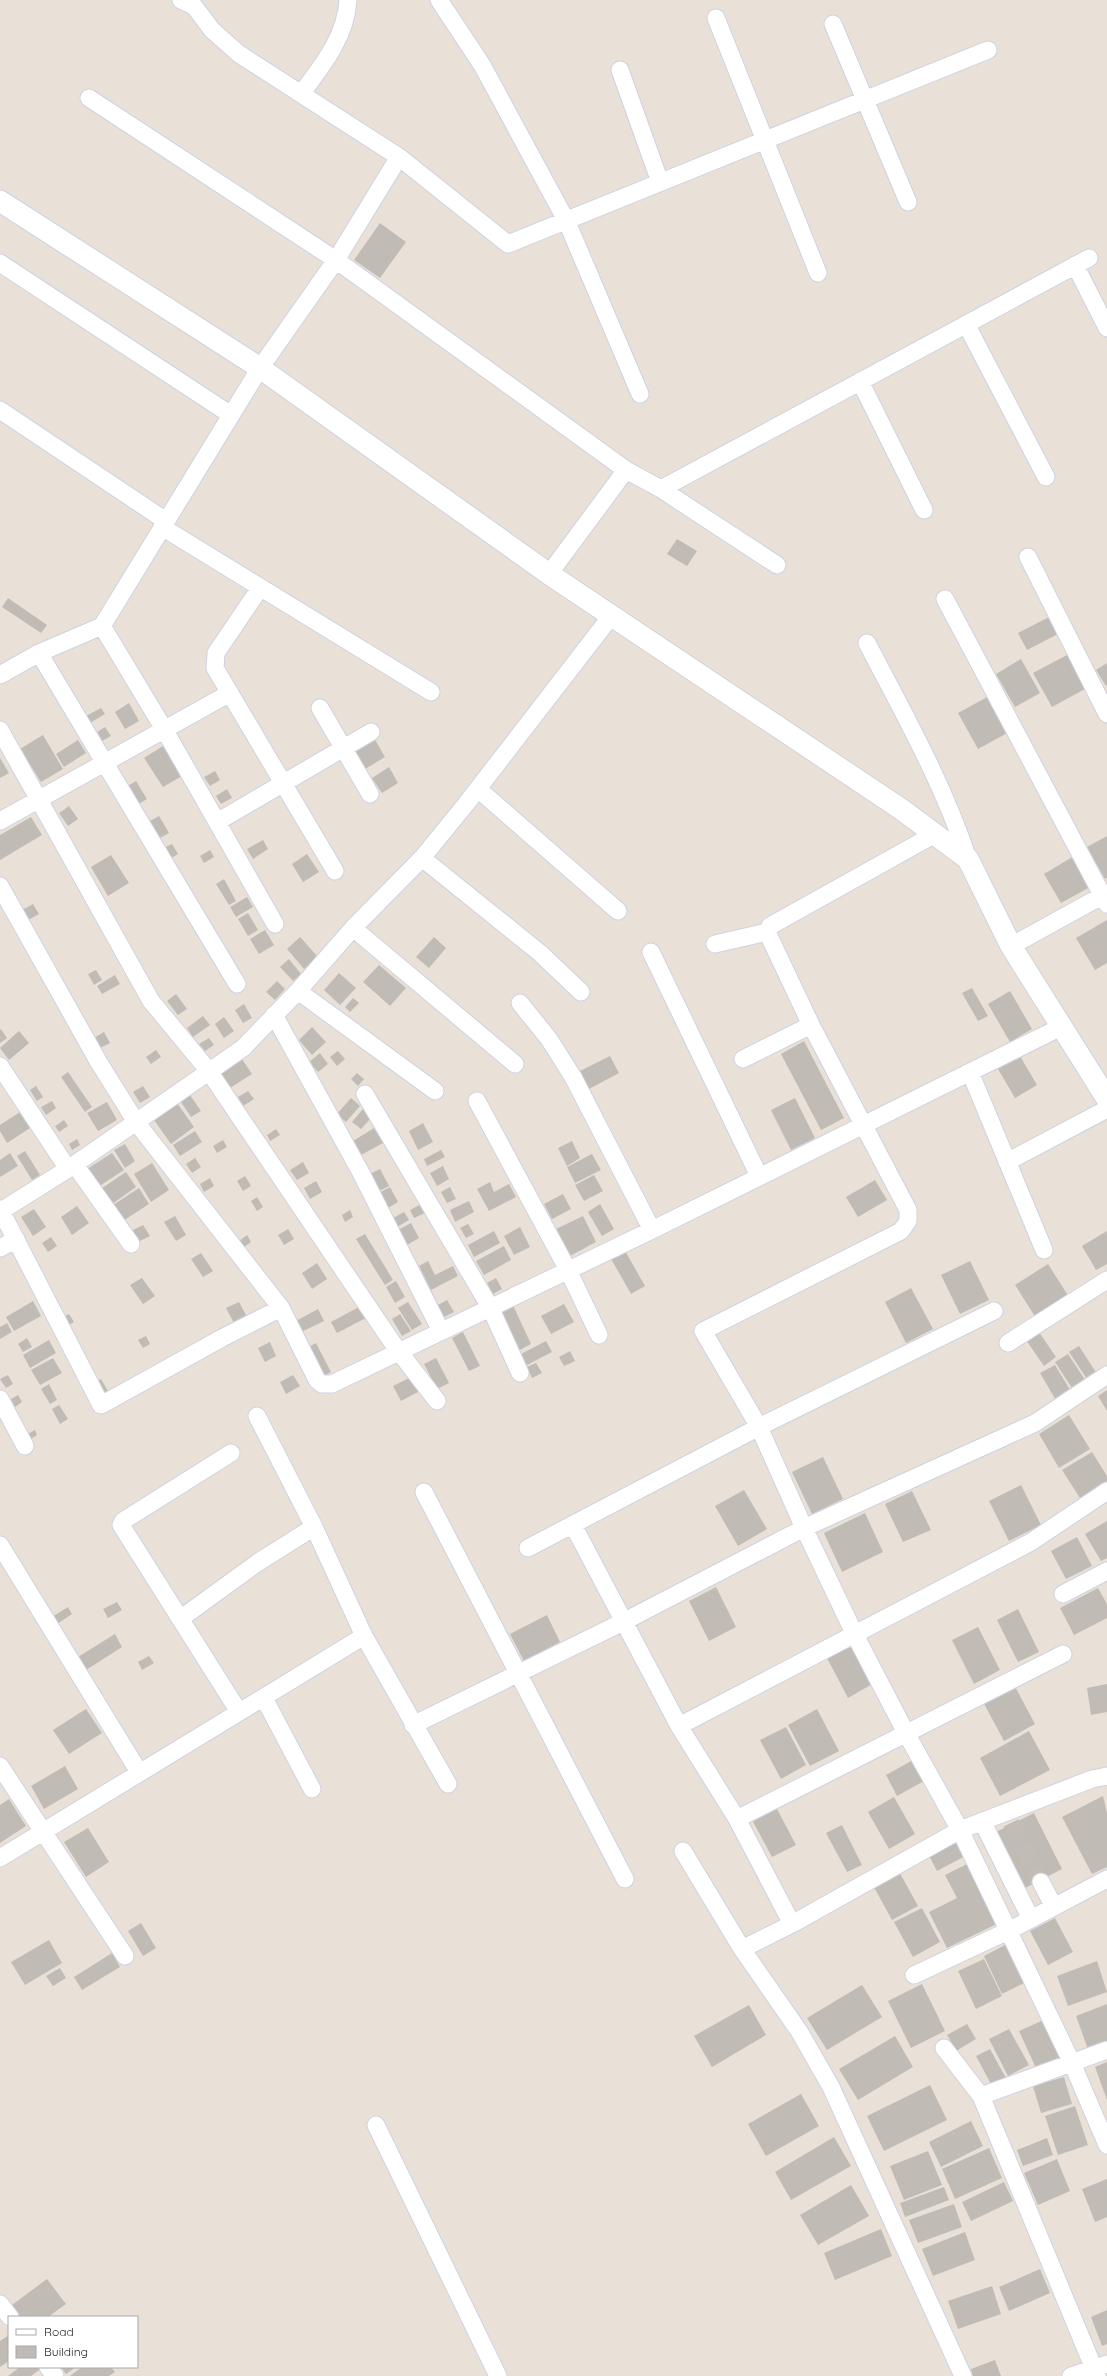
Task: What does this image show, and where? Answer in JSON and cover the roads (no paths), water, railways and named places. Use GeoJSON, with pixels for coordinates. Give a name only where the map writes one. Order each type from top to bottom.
{"type":"FeatureCollection","features":[{"type":"Feature","properties":{"kind":"street"},"geometry":{"type":"LineString","coordinates":[[181,0],[194,6],[212,30],[239,54],[399,157],[508,244],[567,222],[766,138],[866,101],[988,50]]}},
{"type":"Feature","properties":{"kind":"street"},"geometry":{"type":"LineString","coordinates":[[301,94],[333,51],[348,14],[348,0]]}},
{"type":"Feature","properties":{"kind":"street"},"geometry":{"type":"LineString","coordinates":[[439,0],[482,65],[567,222],[640,394]]}},
{"type":"Feature","properties":{"kind":"street"},"geometry":{"type":"LineString","coordinates":[[716,18],[766,138],[818,272]]}},
{"type":"Feature","properties":{"kind":"street"},"geometry":{"type":"LineString","coordinates":[[833,24],[908,202]]}},
{"type":"Feature","properties":{"kind":"street"},"geometry":{"type":"LineString","coordinates":[[620,70],[660,182]]}},
{"type":"Feature","properties":{"kind":"street"},"geometry":{"type":"LineString","coordinates":[[89,98],[336,260],[626,470],[661,489],[777,565]]}},
{"type":"Feature","properties":{"kind":"street"},"geometry":{"type":"LineString","coordinates":[[0,675],[39,653],[102,626],[260,368],[336,260],[399,157]]}},
{"type":"Feature","properties":{"kind":"street"},"geometry":{"type":"LineString","coordinates":[[0,201],[260,368],[549,574],[748,705],[935,834],[968,859]]}},
{"type":"Feature","properties":{"kind":"street"},"geometry":{"type":"LineString","coordinates":[[661,489],[1082,261],[1107,328]]}},
{"type":"Feature","properties":{"kind":"street"},"geometry":{"type":"LineString","coordinates":[[0,263],[231,415]]}},
{"type":"Feature","properties":{"kind":"street"},"geometry":{"type":"LineString","coordinates":[[966,324],[1046,477]]}},
{"type":"Feature","properties":{"kind":"street"},"geometry":{"type":"LineString","coordinates":[[860,381],[924,510]]}},
{"type":"Feature","properties":{"kind":"street"},"geometry":{"type":"LineString","coordinates":[[0,410],[164,524],[260,588],[430,692]]}},
{"type":"Feature","properties":{"kind":"street"},"geometry":{"type":"LineString","coordinates":[[549,574],[626,470]]}},
{"type":"Feature","properties":{"kind":"street"},"geometry":{"type":"LineString","coordinates":[[1028,557],[1107,714]]}},
{"type":"Feature","properties":{"kind":"street"},"geometry":{"type":"LineString","coordinates":[[260,588],[216,653],[215,668],[335,871]]}},
{"type":"Feature","properties":{"kind":"street"},"geometry":{"type":"LineString","coordinates":[[945,599],[1105,897],[1011,946]]}},
{"type":"Feature","properties":{"kind":"street"},"geometry":{"type":"LineString","coordinates":[[281,1308],[222,1338],[101,1405],[16,1238],[0,1210],[72,1167],[208,1070],[243,1048],[298,991],[353,928],[422,858],[478,789],[612,615]]}},
{"type":"Feature","properties":{"kind":"street"},"geometry":{"type":"LineString","coordinates":[[102,626],[164,729],[275,924]]}},
{"type":"Feature","properties":{"kind":"street"},"geometry":{"type":"LineString","coordinates":[[867,643],[932,766],[954,817],[968,859],[1011,946],[1063,1026],[1107,1099]]}},
{"type":"Feature","properties":{"kind":"street"},"geometry":{"type":"LineString","coordinates":[[39,653],[237,984]]}},
{"type":"Feature","properties":{"kind":"street"},"geometry":{"type":"LineString","coordinates":[[0,821],[230,692]]}},
{"type":"Feature","properties":{"kind":"street"},"geometry":{"type":"LineString","coordinates":[[320,708],[370,794]]}},
{"type":"Feature","properties":{"kind":"street"},"geometry":{"type":"LineString","coordinates":[[0,730],[151,1001],[208,1070],[398,1351],[436,1401]]}},
{"type":"Feature","properties":{"kind":"street"},"geometry":{"type":"LineString","coordinates":[[217,822],[371,732]]}},
{"type":"Feature","properties":{"kind":"street"},"geometry":{"type":"LineString","coordinates":[[478,789],[618,911]]}},
{"type":"Feature","properties":{"kind":"street"},"geometry":{"type":"LineString","coordinates":[[767,932],[770,926],[935,834]]}},
{"type":"Feature","properties":{"kind":"street"},"geometry":{"type":"LineString","coordinates":[[422,858],[540,953],[581,992]]}},
{"type":"Feature","properties":{"kind":"street"},"geometry":{"type":"LineString","coordinates":[[0,886],[98,1061],[136,1122],[281,1308],[317,1380],[322,1384],[332,1384],[652,1230],[759,1176],[865,1126],[1063,1026]]}},
{"type":"Feature","properties":{"kind":"street"},"geometry":{"type":"LineString","coordinates":[[353,928],[515,1064]]}},
{"type":"Feature","properties":{"kind":"street"},"geometry":{"type":"LineString","coordinates":[[715,944],[767,932]]}},
{"type":"Feature","properties":{"kind":"street"},"geometry":{"type":"LineString","coordinates":[[767,932],[811,1025],[908,1210],[908,1221],[901,1231],[703,1331],[759,1428],[804,1528],[855,1635],[906,1733],[960,1830],[1072,2063],[1107,2145]]}},
{"type":"Feature","properties":{"kind":"street"},"geometry":{"type":"LineString","coordinates":[[651,952],[759,1176]]}},
{"type":"Feature","properties":{"kind":"street"},"geometry":{"type":"LineString","coordinates":[[298,991],[435,1091]]}},
{"type":"Feature","properties":{"kind":"street"},"geometry":{"type":"LineString","coordinates":[[520,1003],[549,1039],[573,1077],[652,1230]]}},
{"type":"Feature","properties":{"kind":"street"},"geometry":{"type":"LineString","coordinates":[[274,1015],[360,1171],[441,1331]]}},
{"type":"Feature","properties":{"kind":"street"},"geometry":{"type":"LineString","coordinates":[[743,1059],[811,1025]]}},
{"type":"Feature","properties":{"kind":"street"},"geometry":{"type":"LineString","coordinates":[[0,1066],[72,1167],[131,1244]]}},
{"type":"Feature","properties":{"kind":"street"},"geometry":{"type":"LineString","coordinates":[[970,1072],[1044,1250]]}},
{"type":"Feature","properties":{"kind":"street"},"geometry":{"type":"LineString","coordinates":[[365,1094],[490,1307],[520,1373]]}},
{"type":"Feature","properties":{"kind":"street"},"geometry":{"type":"LineString","coordinates":[[478,1101],[568,1270],[599,1335]]}},
{"type":"Feature","properties":{"kind":"street"},"geometry":{"type":"LineString","coordinates":[[1007,1162],[1107,1109]]}},
{"type":"Feature","properties":{"kind":"street"},"geometry":{"type":"LineString","coordinates":[[0,1248],[16,1238]]}},
{"type":"Feature","properties":{"kind":"street"},"geometry":{"type":"LineString","coordinates":[[1008,1343],[1107,1280]]}},
{"type":"Feature","properties":{"kind":"street"},"geometry":{"type":"LineString","coordinates":[[528,1548],[759,1428],[994,1311]]}},
{"type":"Feature","properties":{"kind":"street"},"geometry":{"type":"LineString","coordinates":[[413,1725],[623,1622],[804,1528],[1035,1423],[1107,1375]]}},
{"type":"Feature","properties":{"kind":"street"},"geometry":{"type":"LineString","coordinates":[[0,1399],[26,1446]]}},
{"type":"Feature","properties":{"kind":"street"},"geometry":{"type":"LineString","coordinates":[[257,1416],[314,1527],[364,1636],[413,1725],[448,1784]]}},
{"type":"Feature","properties":{"kind":"street"},"geometry":{"type":"LineString","coordinates":[[231,1453],[123,1521],[121,1525],[240,1712]]}},
{"type":"Feature","properties":{"kind":"street"},"geometry":{"type":"LineString","coordinates":[[679,1726],[1031,1542],[1107,1490]]}},
{"type":"Feature","properties":{"kind":"street"},"geometry":{"type":"LineString","coordinates":[[424,1492],[625,1879]]}},
{"type":"Feature","properties":{"kind":"street"},"geometry":{"type":"LineString","coordinates":[[573,1525],[679,1726],[736,1819],[792,1924]]}},
{"type":"Feature","properties":{"kind":"street"},"geometry":{"type":"LineString","coordinates":[[180,1619],[256,1562],[314,1527]]}},
{"type":"Feature","properties":{"kind":"street"},"geometry":{"type":"LineString","coordinates":[[0,1545],[139,1772]]}},
{"type":"Feature","properties":{"kind":"street"},"geometry":{"type":"LineString","coordinates":[[1063,1594],[1107,1571]]}},
{"type":"Feature","properties":{"kind":"street"},"geometry":{"type":"LineString","coordinates":[[0,1858],[364,1636]]}},
{"type":"Feature","properties":{"kind":"street"},"geometry":{"type":"LineString","coordinates":[[736,1819],[1063,1654]]}},
{"type":"Feature","properties":{"kind":"street"},"geometry":{"type":"LineString","coordinates":[[264,1698],[312,1789]]}},
{"type":"Feature","properties":{"kind":"street"},"geometry":{"type":"LineString","coordinates":[[0,1766],[125,1956]]}},
{"type":"Feature","properties":{"kind":"street"},"geometry":{"type":"LineString","coordinates":[[742,1950],[792,1924],[960,1830],[982,1821],[1008,1818],[1092,1779],[1107,1776]]}},
{"type":"Feature","properties":{"kind":"street"},"geometry":{"type":"LineString","coordinates":[[982,1821],[1031,1919]]}},
{"type":"Feature","properties":{"kind":"street"},"geometry":{"type":"LineString","coordinates":[[682,1851],[742,1950],[799,2031],[831,2087],[963,2376]]}},
{"type":"Feature","properties":{"kind":"street"},"geometry":{"type":"LineString","coordinates":[[914,1975],[1008,1931],[1107,1879]]}},
{"type":"Feature","properties":{"kind":"street"},"geometry":{"type":"LineString","coordinates":[[1041,1882],[1054,1907]]}},
{"type":"Feature","properties":{"kind":"street"},"geometry":{"type":"LineString","coordinates":[[944,2048],[981,2096],[1099,2369],[1071,2376]]}},
{"type":"Feature","properties":{"kind":"street"},"geometry":{"type":"LineString","coordinates":[[981,2096],[1107,2050]]}},
{"type":"Feature","properties":{"kind":"street"},"geometry":{"type":"LineString","coordinates":[[376,2125],[498,2376]]}},
{"type":"Feature","properties":{"kind":"street"},"geometry":{"type":"LineString","coordinates":[[0,2304],[9,2316]]}},
{"type":"Feature","properties":{"kind":"street"},"geometry":{"type":"LineString","coordinates":[[49,2368],[55,2376]]}},
{"type":"Feature","properties":{"kind":"tunnel"},"geometry":{"type":"LineString","coordinates":[[1011,1823],[1041,1882]]}}]}
